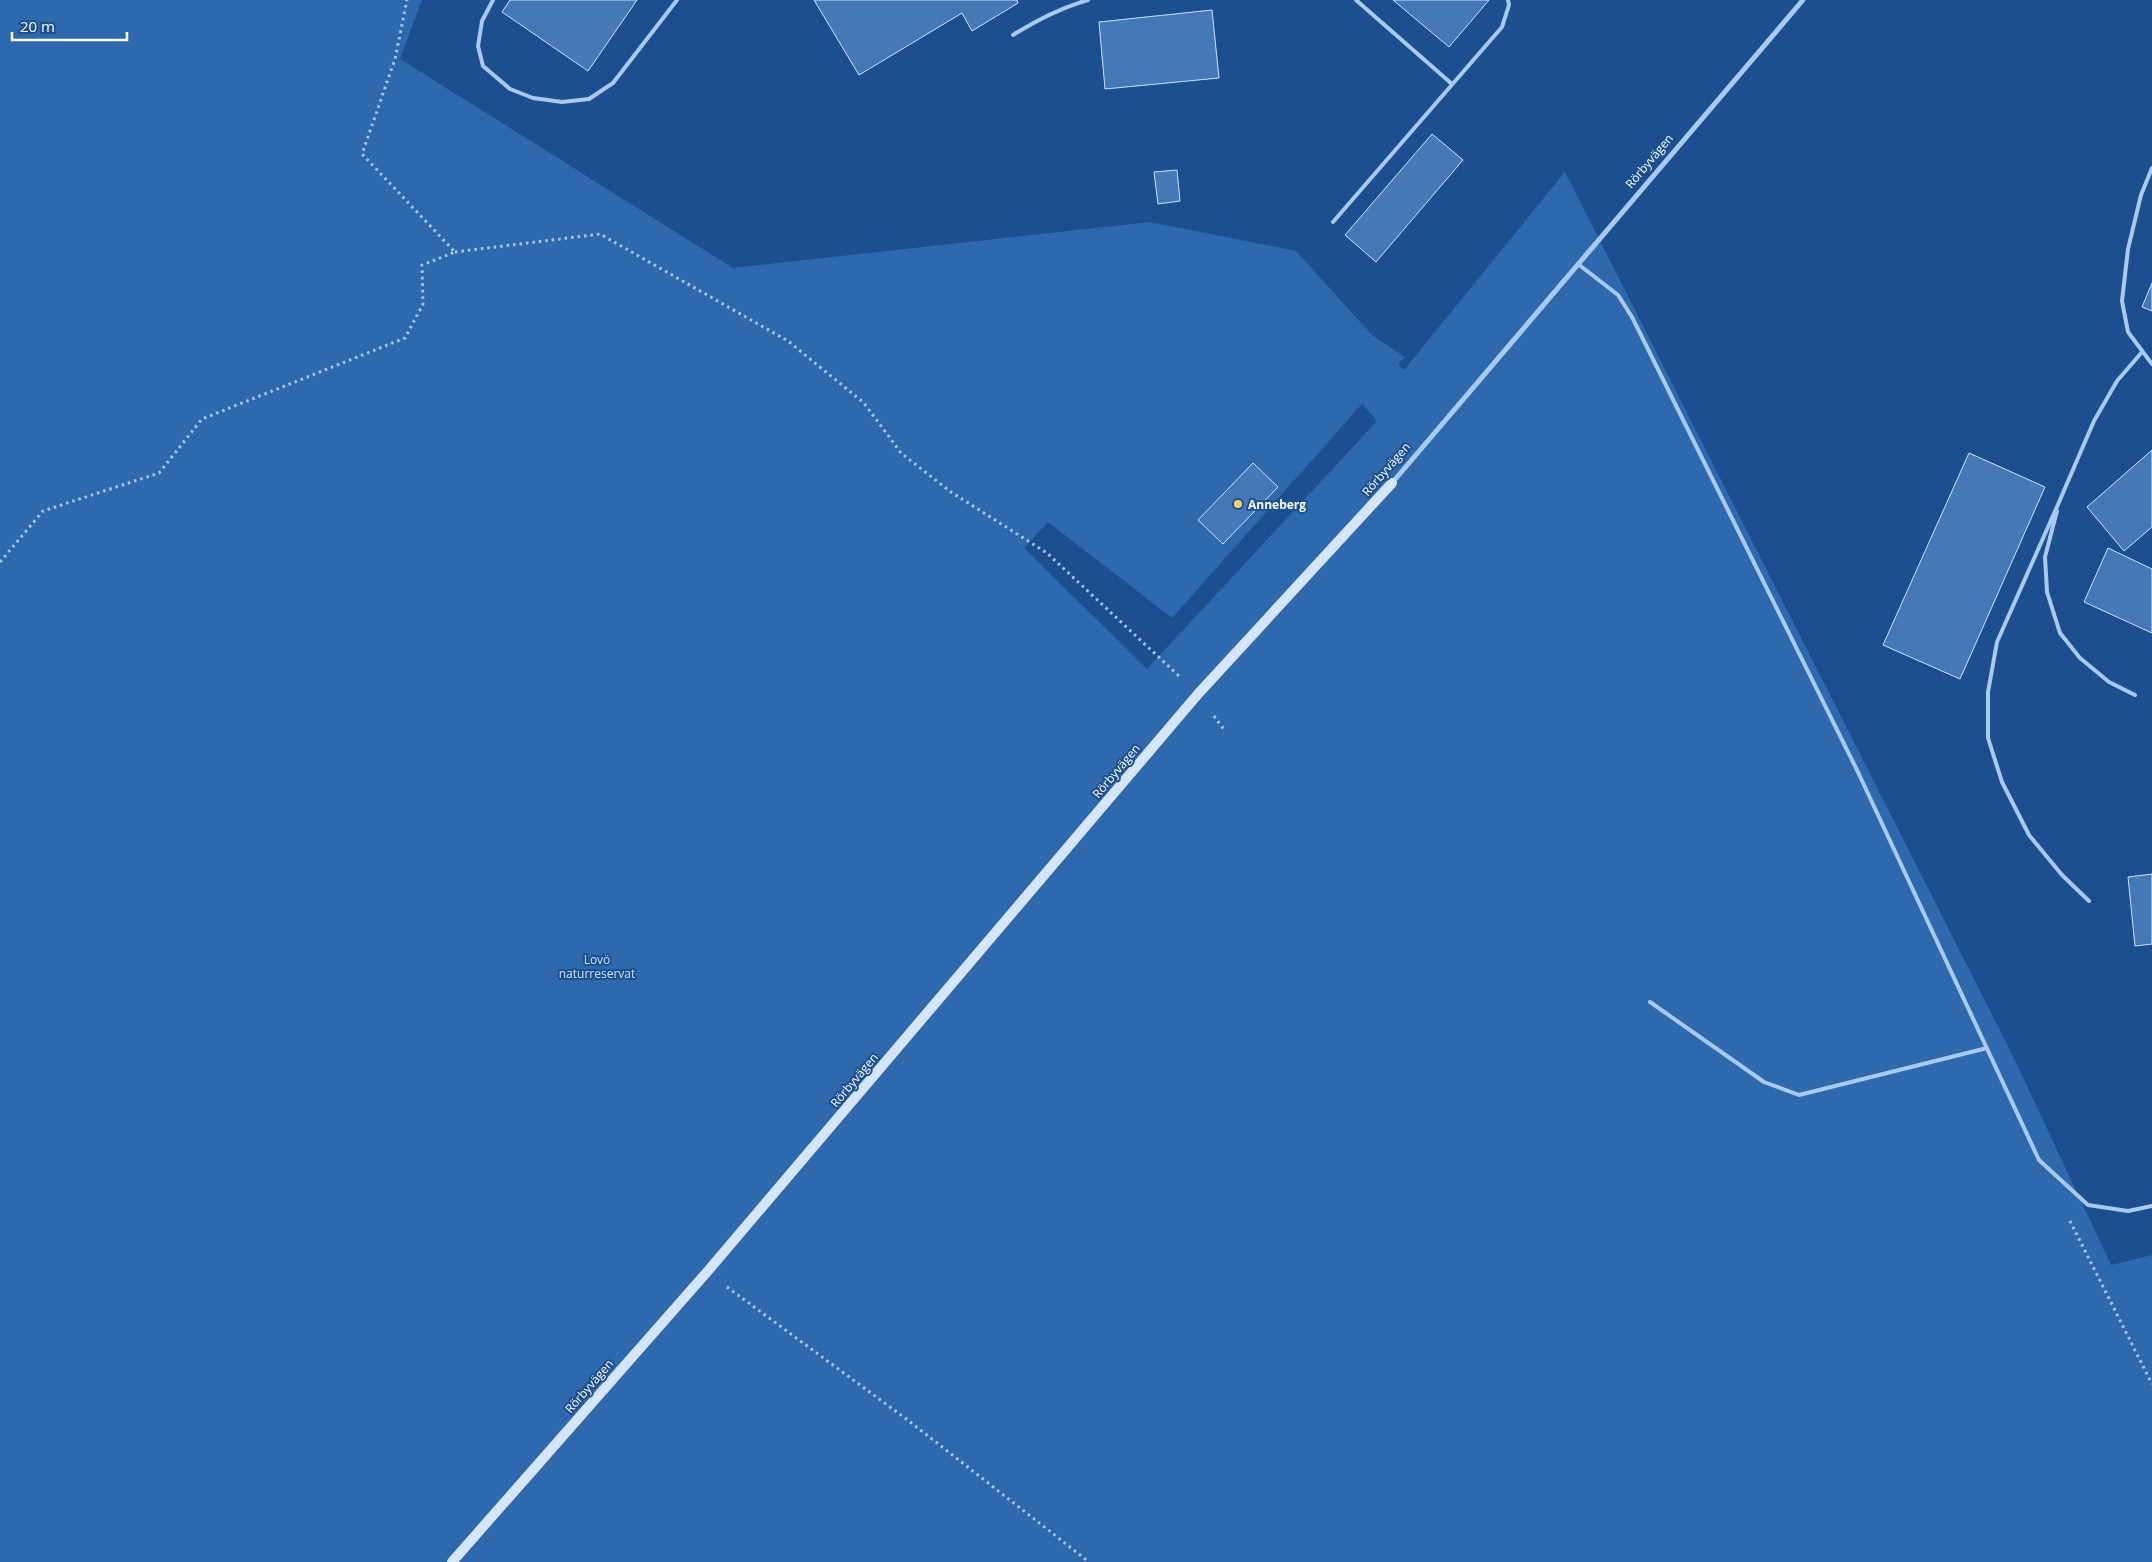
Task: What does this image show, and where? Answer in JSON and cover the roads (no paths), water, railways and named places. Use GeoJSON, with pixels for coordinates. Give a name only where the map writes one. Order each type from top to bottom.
{"type":"FeatureCollection","features":[{"type":"Feature","properties":{"kind":"street","name":"Rörbyvägen"},"geometry":{"type":"LineString","coordinates":[[452,1562],[707,1272],[1198,694],[1392,483],[1803,0]]}},
{"type":"Feature","properties":{"kind":"lane"},"geometry":{"type":"LineString","coordinates":[[493,0],[482,20],[478,46],[483,66],[510,89],[533,98],[562,102],[589,99],[614,83],[677,0]]}},
{"type":"Feature","properties":{"kind":"lane"},"geometry":{"type":"LineString","coordinates":[[1013,35],[1042,17],[1066,6],[1088,0]]}},
{"type":"Feature","properties":{"kind":"lane"},"geometry":{"type":"LineString","coordinates":[[1356,0],[1452,84]]}},
{"type":"Feature","properties":{"kind":"lane"},"geometry":{"type":"LineString","coordinates":[[1333,222],[1502,27],[1509,5],[1508,0]]}},
{"type":"Feature","properties":{"kind":"lane"},"geometry":{"type":"LineString","coordinates":[[2152,168],[2141,195],[2128,249],[2122,301],[2128,332],[2152,364]]}},
{"type":"Feature","properties":{"kind":"lane"},"geometry":{"type":"LineString","coordinates":[[1578,264],[1618,295],[1632,317],[1857,770],[2040,1160],[2088,1205],[2128,1211],[2152,1206]]}},
{"type":"Feature","properties":{"kind":"lane"},"geometry":{"type":"LineString","coordinates":[[2089,901],[2062,875],[2029,835],[2002,782],[1988,738],[1988,692],[1997,642],[2094,421],[2117,381],[2142,352]]}},
{"type":"Feature","properties":{"kind":"lane"},"geometry":{"type":"LineString","coordinates":[[2060,500],[2045,556],[2047,592],[2060,633],[2087,664],[2109,682],[2135,695]]}},
{"type":"Feature","properties":{"kind":"lane"},"geometry":{"type":"LineString","coordinates":[[1650,1002],[1764,1082],[1799,1095],[1987,1048]]}},
{"type":"Feature","properties":{"kind":"place","name":"Anneberg"},"geometry":{"type":"Point","coordinates":[1238,504]}},
{"type":"Feature","properties":{"kind":"park label","name":"Lovö naturreservat"},"geometry":{"type":"Point","coordinates":[597,966]}}]}
